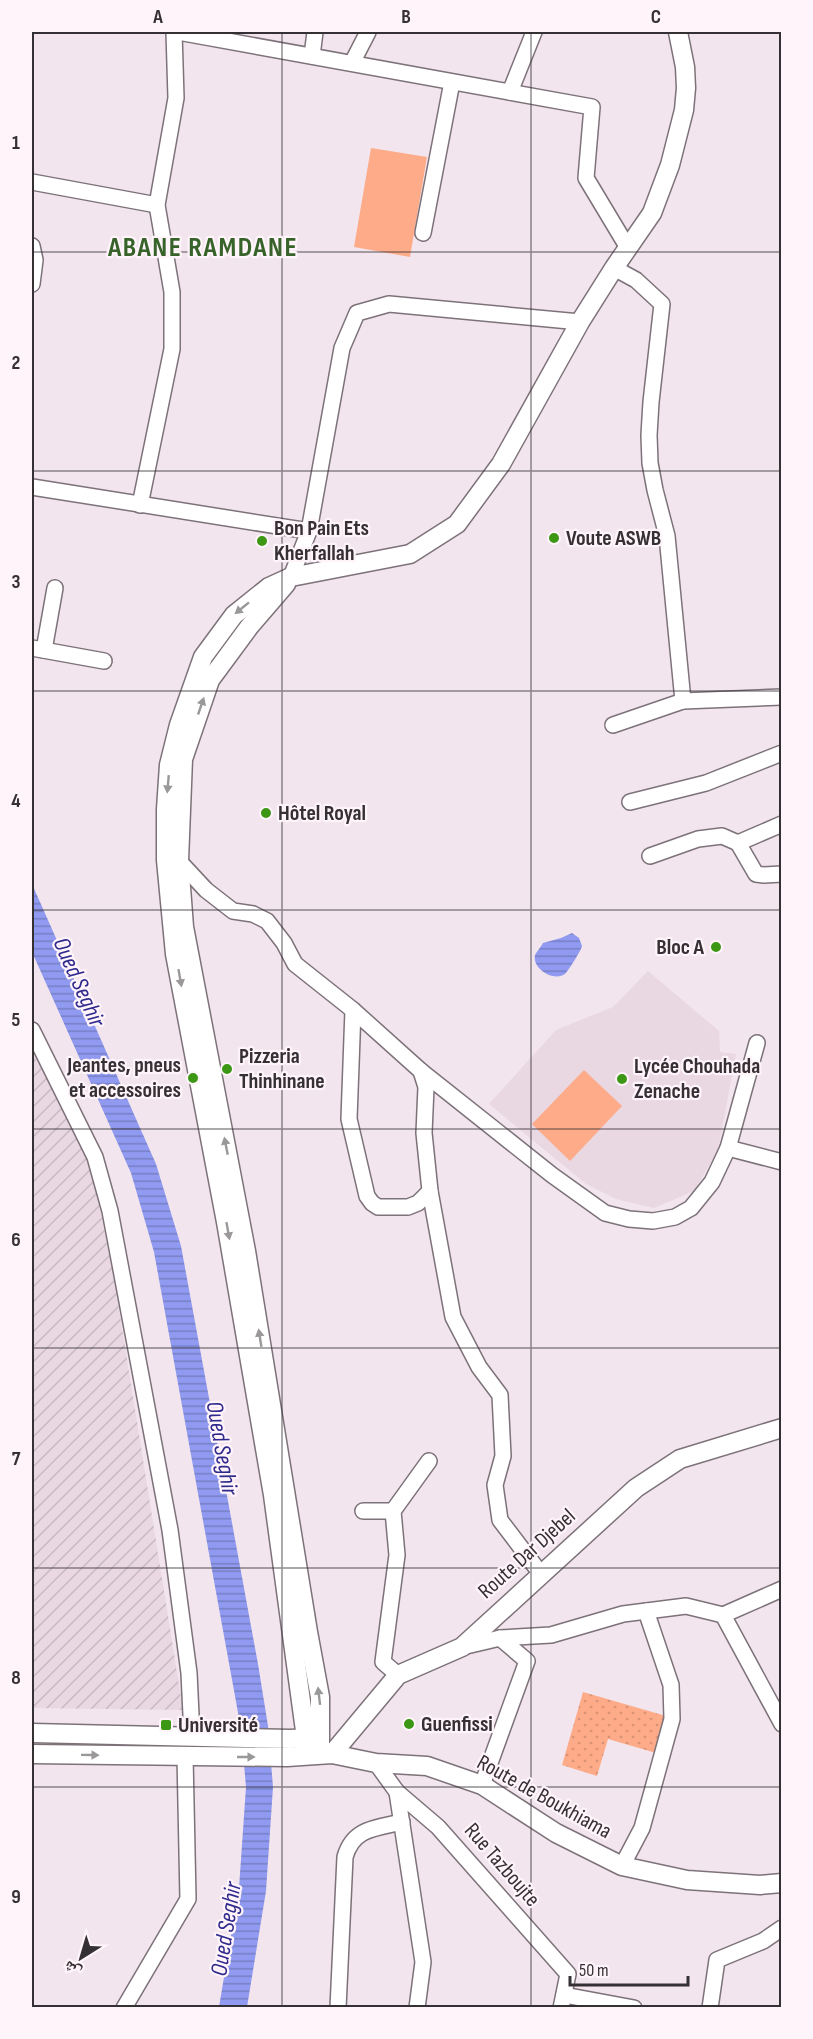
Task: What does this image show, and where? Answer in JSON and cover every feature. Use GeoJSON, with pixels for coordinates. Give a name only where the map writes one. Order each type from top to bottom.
{"type":"FeatureCollection","features":[{"type":"Feature","properties":{"kind":"street"},"geometry":{"type":"LineString","coordinates":[[140,505],[172,349],[172,292],[157,205],[176,98],[176,32],[592,107],[586,178],[628,248]]}},
{"type":"Feature","properties":{"kind":"street"},"geometry":{"type":"LineString","coordinates":[[312,56],[315,32]]}},
{"type":"Feature","properties":{"kind":"street"},"geometry":{"type":"LineString","coordinates":[[352,63],[368,32]]}},
{"type":"Feature","properties":{"kind":"street"},"geometry":{"type":"LineString","coordinates":[[510,92],[534,32]]}},
{"type":"Feature","properties":{"kind":"street"},"geometry":{"type":"LineString","coordinates":[[309,1748],[273,1495],[215,1189],[176,954],[166,860],[169,765],[179,725],[203,657],[234,615],[269,587],[291,577],[410,554],[457,524],[501,464],[580,322],[652,213],[679,135],[686,88],[678,32]]}},
{"type":"Feature","properties":{"kind":"street"},"geometry":{"type":"LineString","coordinates":[[423,233],[452,82]]}},
{"type":"Feature","properties":{"kind":"street"},"geometry":{"type":"LineString","coordinates":[[32,182],[157,205]]}},
{"type":"Feature","properties":{"kind":"street"},"geometry":{"type":"LineString","coordinates":[[32,246],[35,260],[32,284]]}},
{"type":"Feature","properties":{"kind":"street"},"geometry":{"type":"LineString","coordinates":[[614,268],[636,280],[662,304],[649,435],[655,490],[667,536],[682,701]]}},
{"type":"Feature","properties":{"kind":"street"},"geometry":{"type":"LineString","coordinates":[[309,1748],[320,1697],[246,1251],[184,927],[179,861],[183,759],[210,680],[249,627],[291,577],[309,531],[342,348],[357,313],[389,304],[580,322]]}},
{"type":"Feature","properties":{"kind":"street"},"geometry":{"type":"LineString","coordinates":[[32,487],[309,531]]}},
{"type":"Feature","properties":{"kind":"street"},"geometry":{"type":"LineString","coordinates":[[55,588],[38,649],[104,661]]}},
{"type":"Feature","properties":{"kind":"street"},"geometry":{"type":"LineString","coordinates":[[613,725],[682,701],[782,697]]}},
{"type":"Feature","properties":{"kind":"street"},"geometry":{"type":"LineString","coordinates":[[630,802],[706,783],[782,753]]}},
{"type":"Feature","properties":{"kind":"street"},"geometry":{"type":"LineString","coordinates":[[738,843],[782,824]]}},
{"type":"Feature","properties":{"kind":"street"},"geometry":{"type":"LineString","coordinates":[[650,856],[698,839],[722,836],[738,843],[756,874],[782,874]]}},
{"type":"Feature","properties":{"kind":"street"},"geometry":{"type":"LineString","coordinates":[[179,861],[206,890],[233,911],[253,914],[267,921],[284,943],[295,964],[353,1010],[421,1071],[552,1175],[605,1212],[629,1219],[653,1221],[675,1217],[691,1208],[712,1182],[728,1148],[757,1043]]}},
{"type":"Feature","properties":{"kind":"street"},"geometry":{"type":"LineString","coordinates":[[353,1010],[349,1119],[367,1196],[378,1207],[408,1207],[418,1203],[430,1191]]}},
{"type":"Feature","properties":{"kind":"street"},"geometry":{"type":"LineString","coordinates":[[32,1030],[95,1157],[110,1211],[170,1530],[197,1736]]}},
{"type":"Feature","properties":{"kind":"street"},"geometry":{"type":"LineString","coordinates":[[421,1071],[426,1087],[424,1132],[430,1191],[453,1317],[479,1367],[501,1395],[503,1456],[495,1485],[500,1520],[541,1574]]}},
{"type":"Feature","properties":{"kind":"street"},"geometry":{"type":"LineString","coordinates":[[728,1148],[782,1162]]}},
{"type":"Feature","properties":{"kind":"street","name":"Route Dar Djebel"},"geometry":{"type":"LineString","coordinates":[[309,1748],[398,1675],[462,1647],[636,1488],[680,1459],[782,1428]]}},
{"type":"Feature","properties":{"kind":"street"},"geometry":{"type":"LineString","coordinates":[[398,1675],[383,1662],[397,1555],[393,1511],[429,1461]]}},
{"type":"Feature","properties":{"kind":"street"},"geometry":{"type":"LineString","coordinates":[[363,1511],[393,1511]]}},
{"type":"Feature","properties":{"kind":"street"},"geometry":{"type":"LineString","coordinates":[[462,1647],[500,1638],[551,1635],[623,1614],[686,1606],[723,1615],[782,1589]]}},
{"type":"Feature","properties":{"kind":"street"},"geometry":{"type":"LineString","coordinates":[[622,1866],[642,1828],[672,1719],[671,1685],[646,1611]]}},
{"type":"Feature","properties":{"kind":"street"},"geometry":{"type":"LineString","coordinates":[[723,1615],[782,1724]]}},
{"type":"Feature","properties":{"kind":"street"},"geometry":{"type":"LineString","coordinates":[[482,1785],[527,1661],[500,1638]]}},
{"type":"Feature","properties":{"kind":"street","name":"Route de Boukhiama"},"geometry":{"type":"LineString","coordinates":[[32,1733],[197,1736],[309,1748],[376,1763],[427,1766],[482,1785],[556,1833],[622,1866],[687,1880],[760,1885],[782,1883]]}},
{"type":"Feature","properties":{"kind":"street","name":"Route de Boukhiama"},"geometry":{"type":"LineString","coordinates":[[32,1754],[205,1756],[309,1748]]}},
{"type":"Feature","properties":{"kind":"street"},"geometry":{"type":"LineString","coordinates":[[124,2007],[188,1899],[185,1756]]}},
{"type":"Feature","properties":{"kind":"street","name":"Rue Tazboujte"},"geometry":{"type":"LineString","coordinates":[[376,1763],[397,1792],[438,1827],[568,1974],[563,2001]]}},
{"type":"Feature","properties":{"kind":"street"},"geometry":{"type":"LineString","coordinates":[[397,1792],[423,1962],[417,2007]]}},
{"type":"Feature","properties":{"kind":"street"},"geometry":{"type":"LineString","coordinates":[[338,2007],[345,1857],[348,1845],[362,1832],[402,1822]]}},
{"type":"Feature","properties":{"kind":"street"},"geometry":{"type":"LineString","coordinates":[[710,2007],[717,1960],[763,1941],[782,1928]]}},
{"type":"Feature","properties":{"kind":"street"},"geometry":{"type":"LineString","coordinates":[[563,2001],[634,2007]]}},
{"type":"Feature","properties":{"kind":"shaded area"},"geometry":{"type":"Polygon","coordinates":[[[371,148],[427,157],[410,257],[354,247],[371,148]]]}},
{"type":"Feature","properties":{"kind":"shaded area","name":"Lycée Chouhada Zenache"},"geometry":{"type":"Polygon","coordinates":[[[648,971],[719,1031],[720,1052],[736,1054],[718,1150],[694,1191],[654,1208],[616,1199],[586,1184],[489,1104],[556,1030],[613,1007],[648,971]]]}},
{"type":"Feature","properties":{"kind":"shaded area"},"geometry":{"type":"Polygon","coordinates":[[[32,1052],[89,1154],[115,1284],[183,1710],[32,1708],[32,1052]]]}},
{"type":"Feature","properties":{"kind":"shaded area"},"geometry":{"type":"Polygon","coordinates":[[[584,1070],[622,1106],[570,1161],[532,1124],[584,1070]]]}},
{"type":"Feature","properties":{"kind":"shaded area"},"geometry":{"type":"Polygon","coordinates":[[[583,1692],[666,1716],[656,1753],[608,1739],[597,1776],[562,1765],[583,1692]]]}},
{"type":"Feature","properties":{"kind":"water"},"geometry":{"type":"Polygon","coordinates":[[[32,884],[156,1164],[181,1246],[268,1726],[273,1787],[266,1891],[247,2007],[219,2007],[239,1888],[246,1787],[241,1729],[154,1252],[131,1173],[32,952],[32,884]]]}},
{"type":"Feature","properties":{"kind":"water"},"geometry":{"type":"Polygon","coordinates":[[[572,933],[579,938],[582,946],[569,969],[560,976],[545,973],[535,960],[535,955],[543,943],[572,933]]]}},
{"type":"Feature","properties":{"kind":"place","name":"Voute ASWB"},"geometry":{"type":"Point","coordinates":[554,538]}},
{"type":"Feature","properties":{"kind":"place","name":"Bon Pain Ets Kherfallah"},"geometry":{"type":"Point","coordinates":[262,541]}},
{"type":"Feature","properties":{"kind":"place","name":"Hôtel Royal"},"geometry":{"type":"Point","coordinates":[266,813]}},
{"type":"Feature","properties":{"kind":"place","name":"Bloc A"},"geometry":{"type":"Point","coordinates":[716,947]}},
{"type":"Feature","properties":{"kind":"place","name":"Pizzeria Thinhinane"},"geometry":{"type":"Point","coordinates":[227,1069]}},
{"type":"Feature","properties":{"kind":"place","name":"Jeantes, pneus et accessoires"},"geometry":{"type":"Point","coordinates":[193,1078]}},
{"type":"Feature","properties":{"kind":"place","name":"Lycée Chouhada Zenache"},"geometry":{"type":"Point","coordinates":[622,1079]}},
{"type":"Feature","properties":{"kind":"place","name":"Guenfissi"},"geometry":{"type":"Point","coordinates":[409,1724]}},
{"type":"Feature","properties":{"kind":"place","name":"Université"},"geometry":{"type":"Point","coordinates":[166,1725]}},
{"type":"Feature","properties":{"kind":"district","name":"ABANE RAMDANE"},"geometry":{"type":"Point","coordinates":[203,247]}},
{"type":"Feature","properties":{"kind":"water label","name":"Oued Seghir"},"geometry":{"type":"Point","coordinates":[79,982]}},
{"type":"Feature","properties":{"kind":"water label","name":"Oued Seghir"},"geometry":{"type":"Point","coordinates":[222,1448]}},
{"type":"Feature","properties":{"kind":"water label","name":"Oued Seghir"},"geometry":{"type":"Point","coordinates":[226,1929]}}]}
